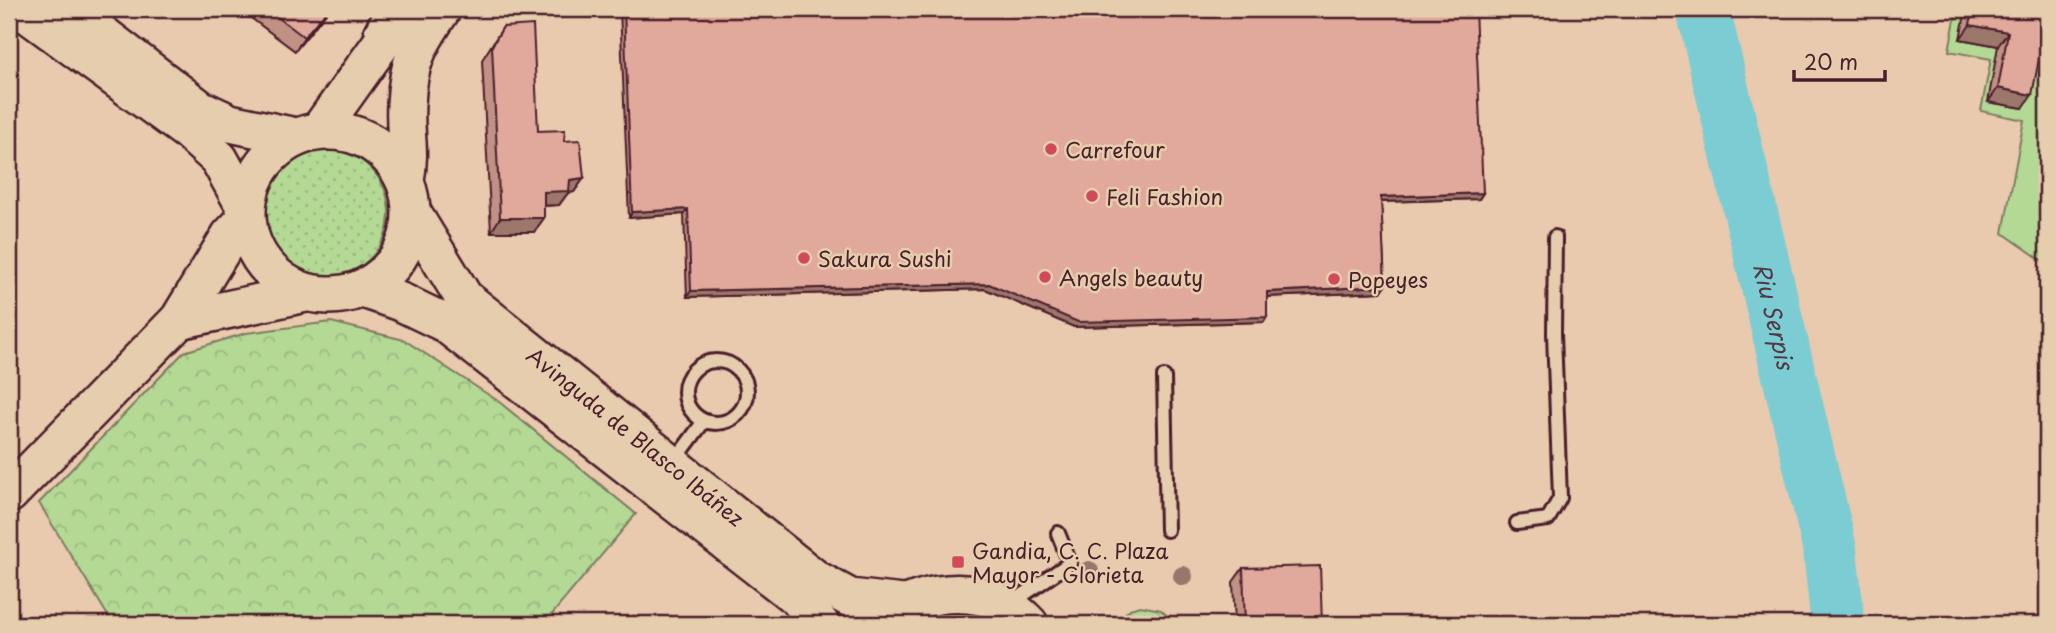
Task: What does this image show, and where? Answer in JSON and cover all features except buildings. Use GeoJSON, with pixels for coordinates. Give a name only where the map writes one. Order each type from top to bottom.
{"type":"FeatureCollection","features":[{"type":"Feature","properties":{"kind":"main road"},"geometry":{"type":"LineString","coordinates":[[21,9],[188,131],[219,159],[246,213],[252,247],[266,268],[284,284],[306,293],[325,296],[363,289],[383,276],[398,258],[408,236],[410,155],[406,104],[415,47],[442,9]]}},
{"type":"Feature","properties":{"kind":"main road"},"geometry":{"type":"LineString","coordinates":[[69,9],[200,109],[230,123],[307,134],[345,132],[370,141],[391,158],[408,196]]}},
{"type":"Feature","properties":{"kind":"main road"},"geometry":{"type":"LineString","coordinates":[[9,494],[179,320],[246,213],[251,184],[261,165],[276,149],[307,134],[368,63],[406,9]]}},
{"type":"Feature","properties":{"kind":"main road","name":"Avinguda de Blasco Ibáñez"},"geometry":{"type":"LineString","coordinates":[[408,196],[464,299],[815,579],[850,598],[889,614]]}},
{"type":"Feature","properties":{"kind":"main road","name":"Avinguda de Blasco Ibáñez"},"geometry":{"type":"LineString","coordinates":[[363,289],[401,302],[445,323],[799,599],[820,624]]}},
{"type":"Feature","properties":{"kind":"main road"},"geometry":{"type":"LineString","coordinates":[[179,320],[306,293]]}},
{"type":"Feature","properties":{"kind":"main road"},"geometry":{"type":"LineString","coordinates":[[889,614],[937,593],[973,594],[1018,615]]}},
{"type":"Feature","properties":{"kind":"lane"},"geometry":{"type":"LineString","coordinates":[[368,63],[370,32],[382,9]]}},
{"type":"Feature","properties":{"kind":"lane"},"geometry":{"type":"LineString","coordinates":[[1517,523],[1548,519],[1560,498],[1554,334],[1555,237]]}},
{"type":"Feature","properties":{"kind":"lane"},"geometry":{"type":"LineString","coordinates":[[726,362],[741,373],[745,380],[747,399],[744,408],[730,420],[704,421],[691,411],[687,402],[686,383],[700,365],[726,362]]}},
{"type":"Feature","properties":{"kind":"lane"},"geometry":{"type":"LineString","coordinates":[[1164,377],[1167,530]]}},
{"type":"Feature","properties":{"kind":"lane"},"geometry":{"type":"LineString","coordinates":[[672,464],[704,421]]}},
{"type":"Feature","properties":{"kind":"lane"},"geometry":{"type":"LineString","coordinates":[[1018,615],[1070,563],[1058,533]]}},
{"type":"Feature","properties":{"kind":"green space"},"geometry":{"type":"Polygon","coordinates":[[[1957,9],[2047,9],[2047,264],[2003,233],[2024,120],[1981,111],[1991,59],[1949,51],[1957,9]]]}},
{"type":"Feature","properties":{"kind":"green space"},"geometry":{"type":"Polygon","coordinates":[[[325,149],[349,154],[370,168],[384,189],[389,213],[384,237],[370,258],[349,272],[325,277],[301,272],[280,258],[266,237],[261,213],[266,189],[280,168],[301,154],[325,149]]]}},
{"type":"Feature","properties":{"kind":"green space"},"geometry":{"type":"Polygon","coordinates":[[[331,322],[404,340],[498,401],[636,514],[544,624],[113,624],[39,503],[184,352],[246,333],[331,322]]]}},
{"type":"Feature","properties":{"kind":"green space"},"geometry":{"type":"Polygon","coordinates":[[[1140,606],[1161,610],[1176,624],[1115,624],[1130,609],[1140,606]]]}},
{"type":"Feature","properties":{"kind":"green space"},"geometry":{"type":"Polygon","coordinates":[[[958,617],[986,624],[920,624],[930,619],[958,617]]]}},
{"type":"Feature","properties":{"kind":"waterway","name":"Riu Serpis"},"geometry":{"type":"LineString","coordinates":[[1703,9],[1830,550],[1838,624]]}},
{"type":"Feature","properties":{"kind":"place","name":"Carrefour"},"geometry":{"type":"Point","coordinates":[1051,149]}},
{"type":"Feature","properties":{"kind":"place","name":"Feli Fashion"},"geometry":{"type":"Point","coordinates":[1092,196]}},
{"type":"Feature","properties":{"kind":"place","name":"Sakura Sushi"},"geometry":{"type":"Point","coordinates":[804,258]}},
{"type":"Feature","properties":{"kind":"place","name":"Angels beauty"},"geometry":{"type":"Point","coordinates":[1045,277]}},
{"type":"Feature","properties":{"kind":"place","name":"Popeyes"},"geometry":{"type":"Point","coordinates":[1334,279]}},
{"type":"Feature","properties":{"kind":"place","name":"Gandia, C. C. Plaza Mayor - Glorieta"},"geometry":{"type":"Point","coordinates":[958,562]}}]}
